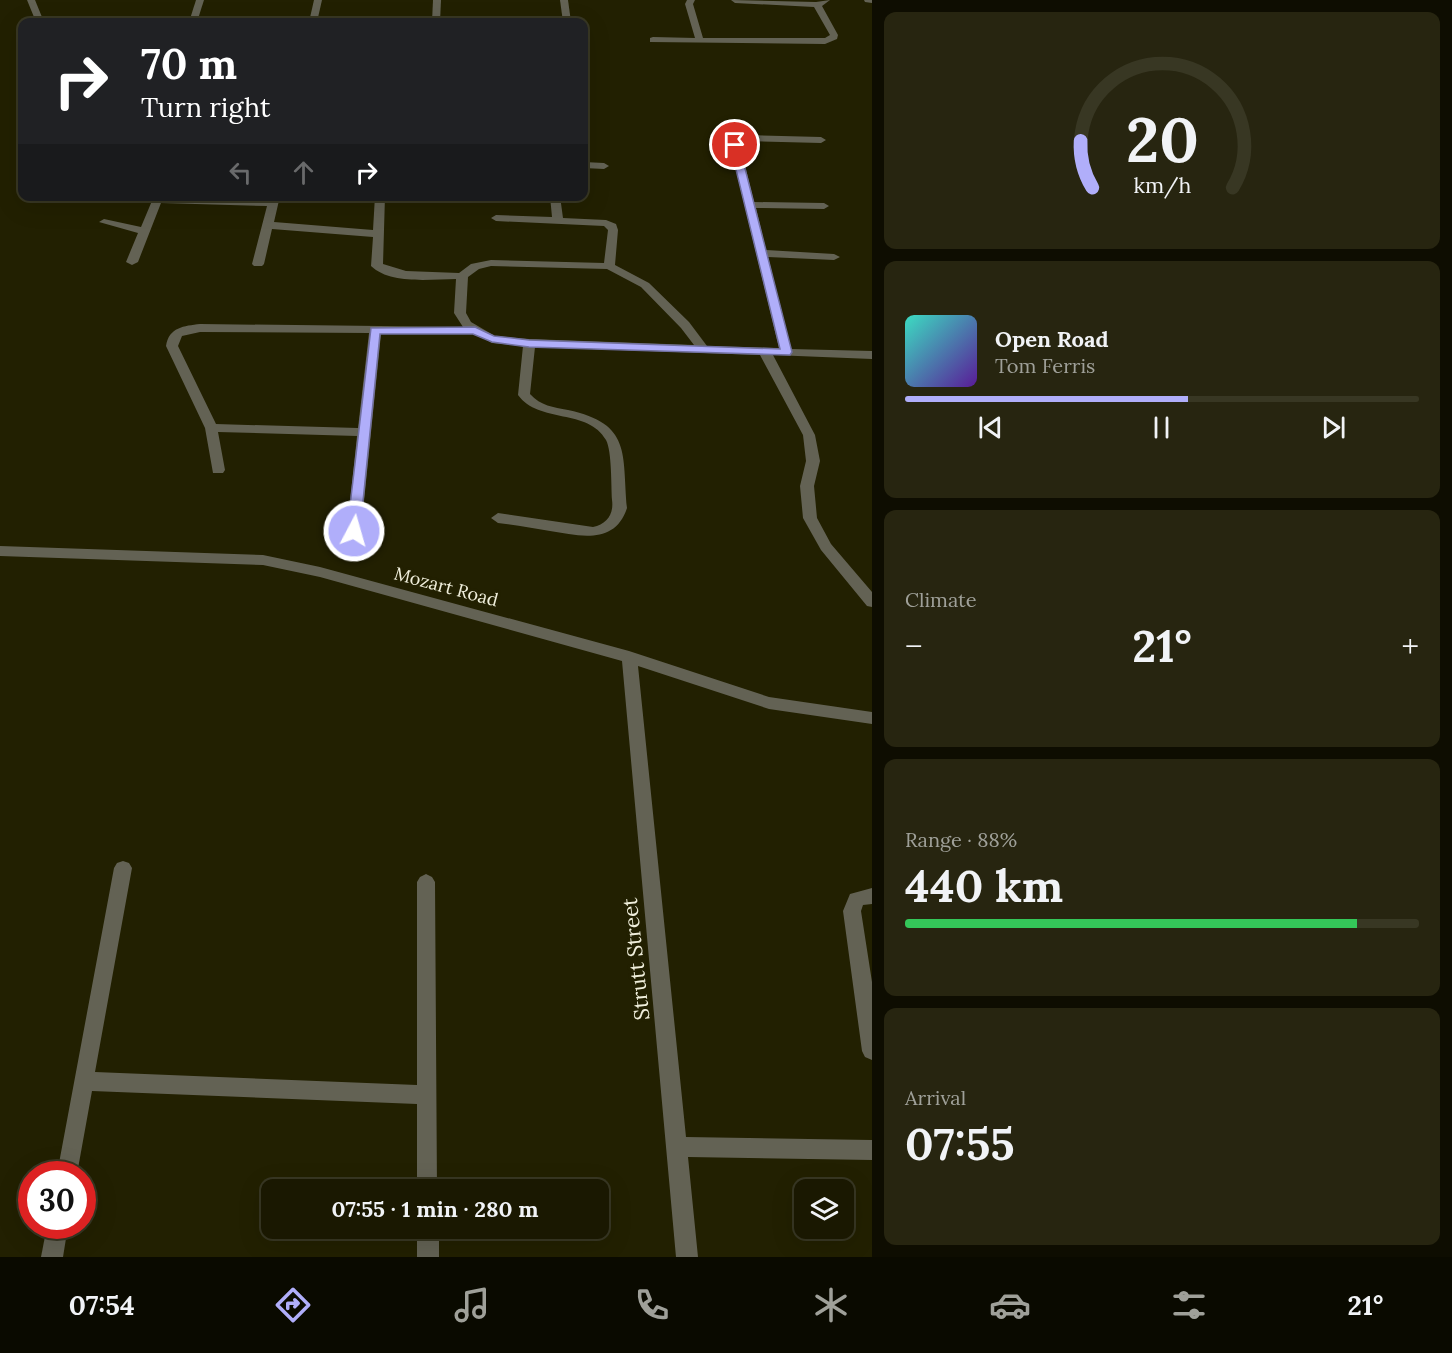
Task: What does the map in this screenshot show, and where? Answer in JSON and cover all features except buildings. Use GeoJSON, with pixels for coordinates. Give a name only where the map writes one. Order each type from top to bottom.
{"type":"FeatureCollection","features":[{"type":"Feature","properties":{"kind":"street"},"geometry":{"type":"LineString","coordinates":[[31,0],[38,18]]}},
{"type":"Feature","properties":{"kind":"street"},"geometry":{"type":"LineString","coordinates":[[194,18],[200,0]]}},
{"type":"Feature","properties":{"kind":"street"},"geometry":{"type":"LineString","coordinates":[[314,18],[318,0]]}},
{"type":"Feature","properties":{"kind":"street"},"geometry":{"type":"LineString","coordinates":[[436,18],[437,0]]}},
{"type":"Feature","properties":{"kind":"street"},"geometry":{"type":"LineString","coordinates":[[564,0],[566,18]]}},
{"type":"Feature","properties":{"kind":"street"},"geometry":{"type":"LineString","coordinates":[[691,0],[689,4],[700,41]]}},
{"type":"Feature","properties":{"kind":"street"},"geometry":{"type":"LineString","coordinates":[[653,40],[825,41],[832,39],[834,35],[821,2],[735,0]]}},
{"type":"Feature","properties":{"kind":"street"},"geometry":{"type":"LineString","coordinates":[[786,352],[763,253],[735,151],[737,140],[755,137],[821,140]]}},
{"type":"Feature","properties":{"kind":"street"},"geometry":{"type":"LineString","coordinates":[[588,165],[604,166]]}},
{"type":"Feature","properties":{"kind":"street"},"geometry":{"type":"LineString","coordinates":[[132,262],[158,201]]}},
{"type":"Feature","properties":{"kind":"street"},"geometry":{"type":"LineString","coordinates":[[258,264],[274,201]]}},
{"type":"Feature","properties":{"kind":"street"},"geometry":{"type":"LineString","coordinates":[[380,201],[377,266],[386,272],[462,276],[475,266],[491,263],[609,266],[645,285],[685,325],[704,350]]}},
{"type":"Feature","properties":{"kind":"street"},"geometry":{"type":"LineString","coordinates":[[556,201],[558,220]]}},
{"type":"Feature","properties":{"kind":"street"},"geometry":{"type":"LineString","coordinates":[[750,205],[824,206]]}},
{"type":"Feature","properties":{"kind":"street"},"geometry":{"type":"LineString","coordinates":[[496,218],[606,223],[612,226],[613,230],[609,266]]}},
{"type":"Feature","properties":{"kind":"street"},"geometry":{"type":"LineString","coordinates":[[104,222],[146,232]]}},
{"type":"Feature","properties":{"kind":"street"},"geometry":{"type":"LineString","coordinates":[[268,225],[377,234]]}},
{"type":"Feature","properties":{"kind":"street"},"geometry":{"type":"LineString","coordinates":[[763,253],[834,256]]}},
{"type":"Feature","properties":{"kind":"street"},"geometry":{"type":"LineString","coordinates":[[462,276],[460,314],[466,324],[492,339],[529,344],[872,355]]}},
{"type":"Feature","properties":{"kind":"street"},"geometry":{"type":"LineString","coordinates":[[218,470],[212,428],[172,346],[173,336],[176,333],[200,328],[475,331]]}},
{"type":"Feature","properties":{"kind":"street"},"geometry":{"type":"LineString","coordinates":[[354,531],[375,330]]}},
{"type":"Feature","properties":{"kind":"street"},"geometry":{"type":"LineString","coordinates":[[498,518],[597,532],[612,524],[620,508],[614,441],[610,434],[604,427],[588,418],[539,408],[531,404],[524,395],[529,344]]}},
{"type":"Feature","properties":{"kind":"street"},"geometry":{"type":"LineString","coordinates":[[765,352],[809,435],[813,461],[807,486],[810,518],[826,548],[872,602]]}},
{"type":"Feature","properties":{"kind":"street"},"geometry":{"type":"LineString","coordinates":[[212,428],[363,432]]}},
{"type":"Feature","properties":{"kind":"street","name":"Mozart Road"},"geometry":{"type":"LineString","coordinates":[[0,551],[262,560],[332,576],[629,657],[769,703],[872,718]]}},
{"type":"Feature","properties":{"kind":"street","name":"Strutt Street"},"geometry":{"type":"LineString","coordinates":[[629,657],[687,1257]]}},
{"type":"Feature","properties":{"kind":"street"},"geometry":{"type":"LineString","coordinates":[[69,1161],[123,868]]}},
{"type":"Feature","properties":{"kind":"street"},"geometry":{"type":"LineString","coordinates":[[426,882],[427,1179]]}},
{"type":"Feature","properties":{"kind":"street"},"geometry":{"type":"LineString","coordinates":[[872,896],[856,899],[852,911],[872,1051]]}},
{"type":"Feature","properties":{"kind":"street"},"geometry":{"type":"LineString","coordinates":[[84,1082],[426,1095]]}},
{"type":"Feature","properties":{"kind":"street"},"geometry":{"type":"LineString","coordinates":[[677,1148],[872,1150]]}},
{"type":"Feature","properties":{"kind":"street"},"geometry":{"type":"LineString","coordinates":[[52,1257],[55,1239]]}},
{"type":"Feature","properties":{"kind":"street"},"geometry":{"type":"LineString","coordinates":[[428,1239],[428,1257]]}},
{"type":"Feature","properties":{"kind":"route"},"geometry":{"type":"LineString","coordinates":[[354,531],[375,330],[475,331],[492,339],[529,344],[786,352],[735,145]]}}]}
